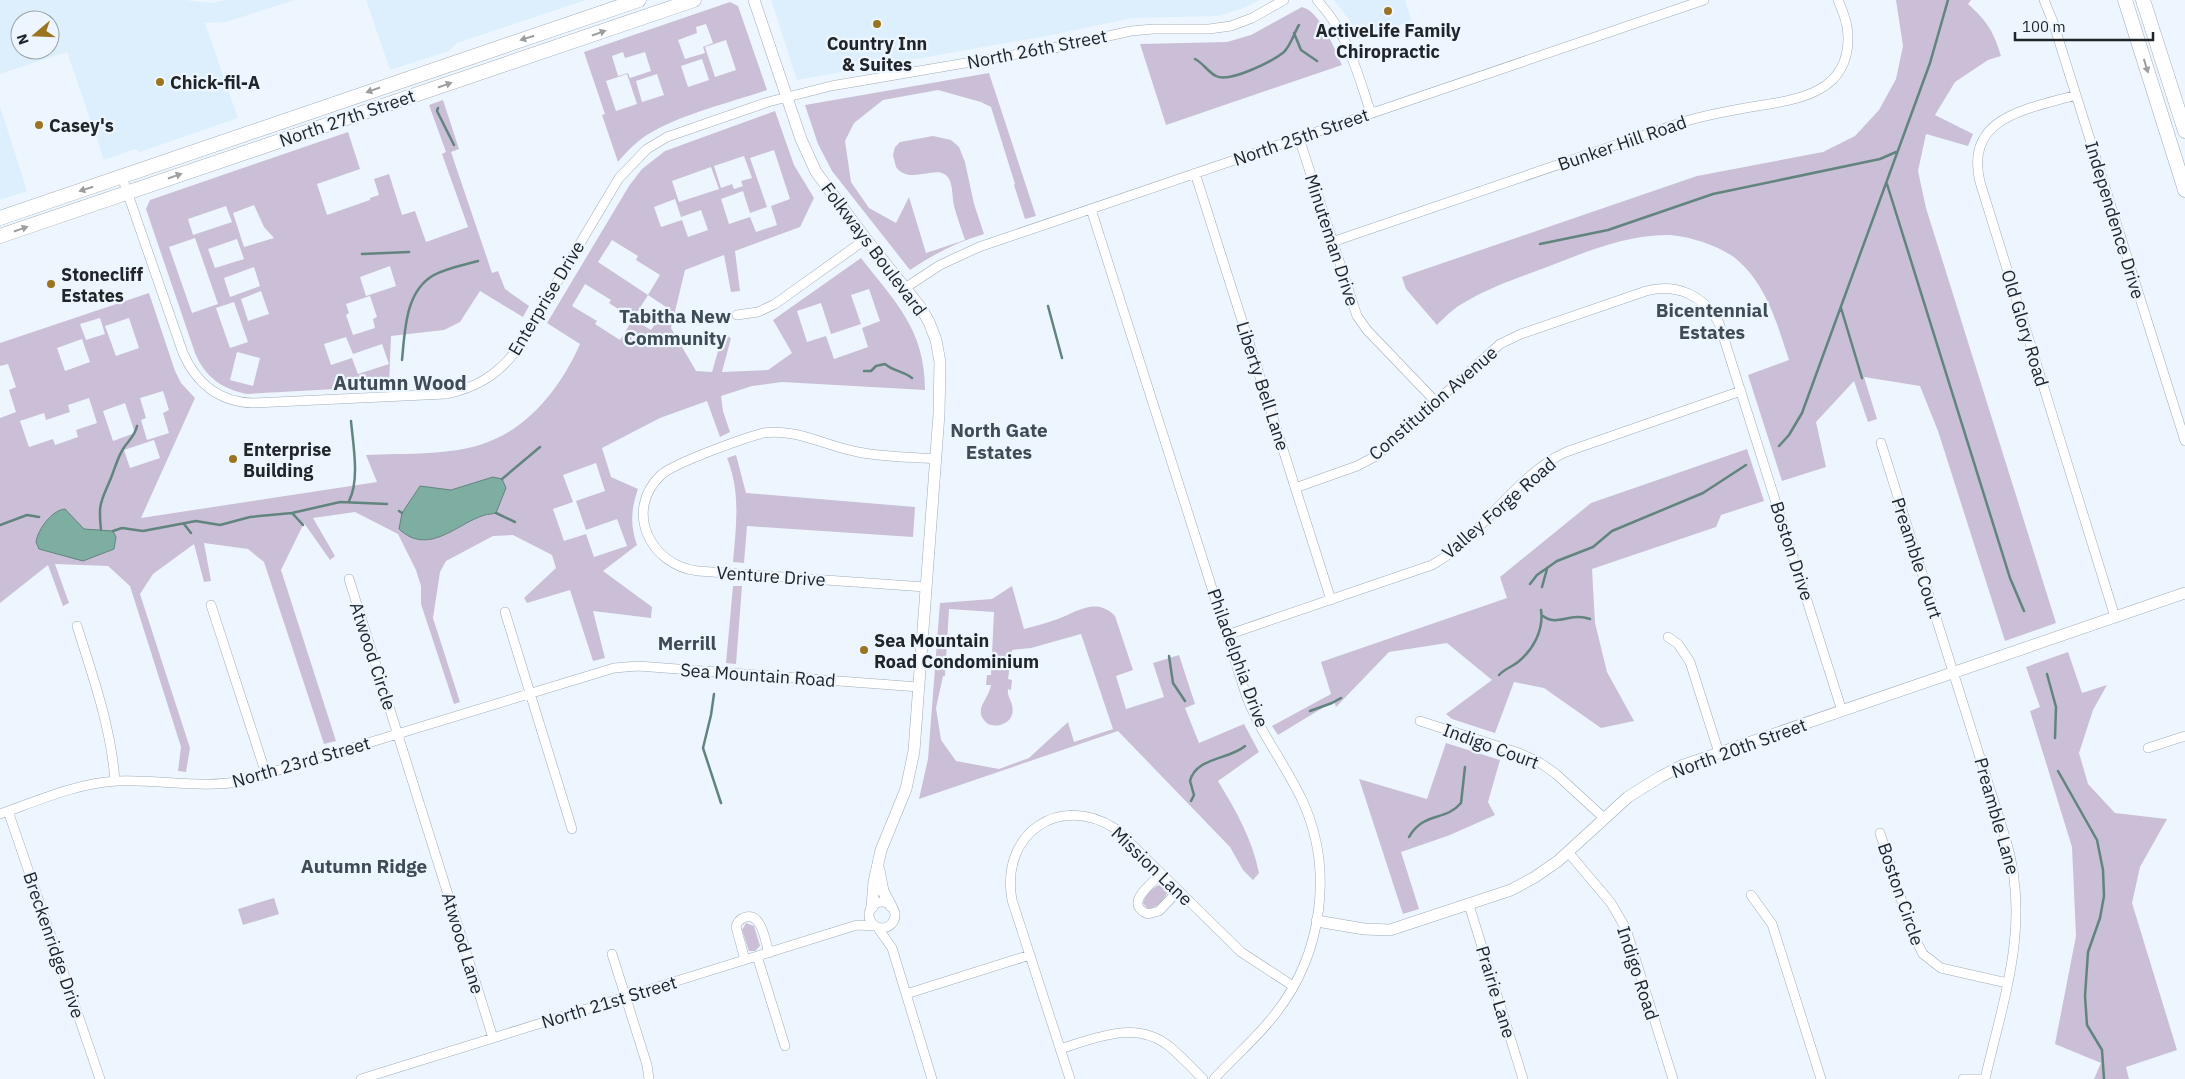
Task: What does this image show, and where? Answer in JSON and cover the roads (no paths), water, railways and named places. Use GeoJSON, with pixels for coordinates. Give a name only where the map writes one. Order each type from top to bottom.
{"type":"FeatureCollection","features":[{"type":"Feature","properties":{"kind":"main road","name":"North 27th Street"},"geometry":{"type":"LineString","coordinates":[[0,218],[640,0]]}},
{"type":"Feature","properties":{"kind":"main road","name":"North 27th Street"},"geometry":{"type":"LineString","coordinates":[[0,236],[694,0]]}},
{"type":"Feature","properties":{"kind":"main road"},"geometry":{"type":"LineString","coordinates":[[2143,0],[2185,131]]}},
{"type":"Feature","properties":{"kind":"main road"},"geometry":{"type":"LineString","coordinates":[[2128,1],[2145,31],[2157,43]]}},
{"type":"Feature","properties":{"kind":"main road"},"geometry":{"type":"LineString","coordinates":[[2128,1],[2185,190]]}},
{"type":"Feature","properties":{"kind":"street","name":"Folkways Boulevard"},"geometry":{"type":"LineString","coordinates":[[754,0],[804,147],[816,172],[925,314],[936,340],[940,357],[941,378],[936,459],[911,773],[904,797],[884,841],[878,861],[871,909]]}},
{"type":"Feature","properties":{"kind":"street","name":"North 26th Street"},"geometry":{"type":"LineString","coordinates":[[786,97],[831,86],[1066,46],[1122,32],[1146,29],[1222,28],[1248,20],[1284,0]]}},
{"type":"Feature","properties":{"kind":"street"},"geometry":{"type":"LineString","coordinates":[[1317,0],[1334,19],[1344,35],[1371,113]]}},
{"type":"Feature","properties":{"kind":"street","name":"North 25th Street"},"geometry":{"type":"LineString","coordinates":[[905,288],[935,268],[964,253],[1704,0]]}},
{"type":"Feature","properties":{"kind":"street","name":"Bunker Hill Road"},"geometry":{"type":"LineString","coordinates":[[1332,242],[1683,122],[1710,114],[1798,100],[1811,95],[1832,79],[1846,54],[1847,27],[1838,0]]}},
{"type":"Feature","properties":{"kind":"street","name":"Independence Drive"},"geometry":{"type":"LineString","coordinates":[[2044,0],[2053,22],[2185,441]]}},
{"type":"Feature","properties":{"kind":"street","name":"Old Glory Road"},"geometry":{"type":"LineString","coordinates":[[2076,95],[2011,114],[1999,121],[1990,130],[1981,145],[1977,164],[1980,182],[2116,617]]}},
{"type":"Feature","properties":{"kind":"street","name":"Enterprise Drive"},"geometry":{"type":"LineString","coordinates":[[127,175],[129,192],[186,359],[196,377],[213,392],[230,400],[253,403],[446,394],[470,388],[484,381],[510,358],[619,178],[647,149],[678,132],[786,97]]}},
{"type":"Feature","properties":{"kind":"street","name":"Minuteman Drive"},"geometry":{"type":"LineString","coordinates":[[1298,138],[1352,305],[1360,322],[1436,402]]}},
{"type":"Feature","properties":{"kind":"street","name":"Liberty Bell Lane"},"geometry":{"type":"LineString","coordinates":[[1195,173],[1330,600]]}},
{"type":"Feature","properties":{"kind":"street","name":"Philadelphia Drive"},"geometry":{"type":"LineString","coordinates":[[1091,209],[1252,710],[1296,788],[1312,827],[1320,874],[1317,921],[1308,954],[1294,986],[1271,1020],[1214,1079]]}},
{"type":"Feature","properties":{"kind":"street"},"geometry":{"type":"LineString","coordinates":[[737,315],[758,312],[775,304],[866,239]]}},
{"type":"Feature","properties":{"kind":"street","name":"Constitution Avenue"},"geometry":{"type":"LineString","coordinates":[[1295,488],[1370,460],[1389,446],[1488,352],[1509,339],[1646,291],[1662,288],[1680,290],[1690,294],[1711,310],[1719,323],[1741,391]]}},
{"type":"Feature","properties":{"kind":"street","name":"Valley Forge Road"},"geometry":{"type":"LineString","coordinates":[[1227,635],[1423,568],[1442,559],[1536,472],[1562,454],[1741,391]]}},
{"type":"Feature","properties":{"kind":"street","name":"Boston Drive"},"geometry":{"type":"LineString","coordinates":[[1741,391],[1842,712]]}},
{"type":"Feature","properties":{"kind":"street","name":"Venture Drive"},"geometry":{"type":"LineString","coordinates":[[926,587],[690,570],[671,563],[655,548],[646,532],[644,519],[649,493],[658,478],[665,472],[763,433],[789,432],[864,453],[936,459]]}},
{"type":"Feature","properties":{"kind":"street","name":"Preamble Court"},"geometry":{"type":"LineString","coordinates":[[1880,443],[1954,674]]}},
{"type":"Feature","properties":{"kind":"street","name":"Atwood Circle"},"geometry":{"type":"LineString","coordinates":[[349,579],[398,733]]}},
{"type":"Feature","properties":{"kind":"street","name":"North 20th Street"},"geometry":{"type":"LineString","coordinates":[[1317,921],[1384,931],[1406,926],[1502,894],[1527,882],[1568,852],[1633,794],[1660,777],[1689,763],[1954,674],[2185,593]]}},
{"type":"Feature","properties":{"kind":"street"},"geometry":{"type":"LineString","coordinates":[[212,605],[266,774]]}},
{"type":"Feature","properties":{"kind":"street"},"geometry":{"type":"LineString","coordinates":[[505,612],[572,830]]}},
{"type":"Feature","properties":{"kind":"street"},"geometry":{"type":"LineString","coordinates":[[78,626],[105,714],[111,742],[115,781]]}},
{"type":"Feature","properties":{"kind":"street"},"geometry":{"type":"LineString","coordinates":[[1668,637],[1678,644],[1690,662],[1719,753]]}},
{"type":"Feature","properties":{"kind":"street","name":"Sea Mountain Road"},"geometry":{"type":"LineString","coordinates":[[597,672],[620,667],[638,666],[918,687]]}},
{"type":"Feature","properties":{"kind":"street","name":"North 23rd Street"},"geometry":{"type":"LineString","coordinates":[[4,813],[78,788],[115,781],[219,784],[243,781],[597,672]]}},
{"type":"Feature","properties":{"kind":"street","name":"Preamble Lane"},"geometry":{"type":"LineString","coordinates":[[1954,674],[2006,840],[2016,880],[2017,929],[2007,983],[1983,1079]]}},
{"type":"Feature","properties":{"kind":"street","name":"Indigo Court"},"geometry":{"type":"LineString","coordinates":[[1420,721],[1519,753],[1539,762],[1556,774],[1604,818]]}},
{"type":"Feature","properties":{"kind":"street","name":"Atwood Lane"},"geometry":{"type":"LineString","coordinates":[[398,733],[493,1038]]}},
{"type":"Feature","properties":{"kind":"street"},"geometry":{"type":"LineString","coordinates":[[2148,748],[2185,736]]}},
{"type":"Feature","properties":{"kind":"street","name":"Breckenridge Drive"},"geometry":{"type":"LineString","coordinates":[[4,813],[100,1079]]}},
{"type":"Feature","properties":{"kind":"street","name":"Mission Lane"},"geometry":{"type":"LineString","coordinates":[[1070,1079],[1012,900],[1010,870],[1021,843],[1043,823],[1066,815],[1076,814],[1094,817],[1116,829],[1241,952],[1294,986]]}},
{"type":"Feature","properties":{"kind":"street","name":"Boston Circle"},"geometry":{"type":"LineString","coordinates":[[1880,833],[1912,933],[1923,954],[1941,968],[2007,983]]}},
{"type":"Feature","properties":{"kind":"street","name":"Indigo Road"},"geometry":{"type":"LineString","coordinates":[[1568,852],[1611,903],[1626,929],[1673,1079]]}},
{"type":"Feature","properties":{"kind":"street","name":"Folkways Boulevard"},"geometry":{"type":"LineString","coordinates":[[878,861],[883,891],[890,906]]}},
{"type":"Feature","properties":{"kind":"street"},"geometry":{"type":"LineString","coordinates":[[1161,874],[1139,895],[1137,902],[1140,910],[1148,914],[1156,913],[1178,891]]}},
{"type":"Feature","properties":{"kind":"street"},"geometry":{"type":"LineString","coordinates":[[1751,895],[1772,924],[1821,1079]]}},
{"type":"Feature","properties":{"kind":"street"},"geometry":{"type":"LineString","coordinates":[[857,925],[871,909],[881,903],[890,906],[894,912],[892,948]]}},
{"type":"Feature","properties":{"kind":"street","name":"Prairie Lane"},"geometry":{"type":"LineString","coordinates":[[1469,905],[1523,1079]]}},
{"type":"Feature","properties":{"kind":"street"},"geometry":{"type":"LineString","coordinates":[[871,909],[870,920],[892,948],[932,1079]]}},
{"type":"Feature","properties":{"kind":"street"},"geometry":{"type":"LineString","coordinates":[[745,960],[736,928],[739,921],[746,917],[753,917],[759,922],[769,952]]}},
{"type":"Feature","properties":{"kind":"street"},"geometry":{"type":"LineString","coordinates":[[877,927],[887,927],[894,921]]}},
{"type":"Feature","properties":{"kind":"street","name":"North 21st Street"},"geometry":{"type":"LineString","coordinates":[[361,1079],[857,925],[877,927]]}},
{"type":"Feature","properties":{"kind":"street"},"geometry":{"type":"LineString","coordinates":[[612,954],[647,1065],[649,1079]]}},
{"type":"Feature","properties":{"kind":"street"},"geometry":{"type":"LineString","coordinates":[[906,994],[1030,955]]}},
{"type":"Feature","properties":{"kind":"street"},"geometry":{"type":"LineString","coordinates":[[757,956],[785,1046]]}},
{"type":"Feature","properties":{"kind":"street"},"geometry":{"type":"LineString","coordinates":[[1060,1049],[1110,1034],[1140,1032],[1161,1040],[1170,1046],[1203,1079]]}},
{"type":"Feature","properties":{"kind":"street"},"geometry":{"type":"LineString","coordinates":[[1963,1079],[1983,1079]]}},
{"type":"Feature","properties":{"kind":"waterway"},"geometry":{"type":"LineString","coordinates":[[1779,446],[1789,435],[1802,413],[1930,63],[1948,0]]}},
{"type":"Feature","properties":{"kind":"waterway"},"geometry":{"type":"LineString","coordinates":[[1195,59],[1216,76],[1241,74],[1271,61],[1284,52],[1299,25]]}},
{"type":"Feature","properties":{"kind":"waterway"},"geometry":{"type":"LineString","coordinates":[[1294,33],[1301,50],[1317,61]]}},
{"type":"Feature","properties":{"kind":"waterway"},"geometry":{"type":"LineString","coordinates":[[438,108],[437,111],[454,145]]}},
{"type":"Feature","properties":{"kind":"waterway"},"geometry":{"type":"LineString","coordinates":[[1540,244],[1608,230],[1713,194],[1880,159],[1896,152]]}},
{"type":"Feature","properties":{"kind":"waterway"},"geometry":{"type":"LineString","coordinates":[[1887,184],[2010,578],[2024,611]]}},
{"type":"Feature","properties":{"kind":"waterway"},"geometry":{"type":"LineString","coordinates":[[362,254],[409,252]]}},
{"type":"Feature","properties":{"kind":"waterway"},"geometry":{"type":"LineString","coordinates":[[402,360],[408,313],[417,291],[424,282],[434,275],[478,261]]}},
{"type":"Feature","properties":{"kind":"waterway"},"geometry":{"type":"LineString","coordinates":[[1048,306],[1062,358]]}},
{"type":"Feature","properties":{"kind":"waterway"},"geometry":{"type":"LineString","coordinates":[[1841,308],[1862,378]]}},
{"type":"Feature","properties":{"kind":"waterway"},"geometry":{"type":"LineString","coordinates":[[864,371],[871,371],[876,366],[885,364],[912,378]]}},
{"type":"Feature","properties":{"kind":"waterway"},"geometry":{"type":"LineString","coordinates":[[349,501],[355,473],[351,421]]}},
{"type":"Feature","properties":{"kind":"waterway"},"geometry":{"type":"LineString","coordinates":[[101,530],[100,508],[103,498],[119,456],[133,436],[137,426]]}},
{"type":"Feature","properties":{"kind":"waterway"},"geometry":{"type":"LineString","coordinates":[[502,479],[540,447]]}},
{"type":"Feature","properties":{"kind":"waterway"},"geometry":{"type":"LineString","coordinates":[[1530,584],[1537,575],[1557,561],[1593,547],[1612,531],[1703,493],[1746,465]]}},
{"type":"Feature","properties":{"kind":"waterway"},"geometry":{"type":"LineString","coordinates":[[113,531],[122,528],[143,531],[196,521],[220,525],[250,517],[292,513],[340,502],[387,504]]}},
{"type":"Feature","properties":{"kind":"waterway"},"geometry":{"type":"LineString","coordinates":[[496,513],[515,522]]}},
{"type":"Feature","properties":{"kind":"waterway"},"geometry":{"type":"LineString","coordinates":[[293,514],[303,525]]}},
{"type":"Feature","properties":{"kind":"waterway"},"geometry":{"type":"LineString","coordinates":[[0,525],[27,515],[39,517]]}},
{"type":"Feature","properties":{"kind":"waterway"},"geometry":{"type":"LineString","coordinates":[[184,524],[191,533]]}},
{"type":"Feature","properties":{"kind":"waterway"},"geometry":{"type":"LineString","coordinates":[[1542,587],[1547,569]]}},
{"type":"Feature","properties":{"kind":"waterway"},"geometry":{"type":"LineString","coordinates":[[1499,675],[1518,662],[1533,646],[1541,625],[1541,610]]}},
{"type":"Feature","properties":{"kind":"waterway"},"geometry":{"type":"LineString","coordinates":[[1543,616],[1553,620],[1576,617],[1590,619]]}},
{"type":"Feature","properties":{"kind":"waterway"},"geometry":{"type":"LineString","coordinates":[[1169,656],[1173,683],[1185,701]]}},
{"type":"Feature","properties":{"kind":"waterway"},"geometry":{"type":"LineString","coordinates":[[2047,674],[2056,707],[2055,738]]}},
{"type":"Feature","properties":{"kind":"waterway"},"geometry":{"type":"LineString","coordinates":[[714,694],[703,748],[721,803]]}},
{"type":"Feature","properties":{"kind":"waterway"},"geometry":{"type":"LineString","coordinates":[[1310,711],[1341,698]]}},
{"type":"Feature","properties":{"kind":"waterway"},"geometry":{"type":"LineString","coordinates":[[1191,801],[1194,795],[1190,781],[1193,773],[1206,763],[1238,751],[1245,746]]}},
{"type":"Feature","properties":{"kind":"waterway"},"geometry":{"type":"LineString","coordinates":[[1409,837],[1421,823],[1448,813],[1461,803],[1465,767]]}},
{"type":"Feature","properties":{"kind":"waterway"},"geometry":{"type":"LineString","coordinates":[[2058,771],[2097,840],[2103,870],[2104,896],[2100,918],[2088,952],[2085,996],[2087,1025],[2102,1050],[2104,1079]]}},
{"type":"Feature","properties":{"kind":"place","name":"ActiveLife Family Chiropractic"},"geometry":{"type":"Point","coordinates":[1388,11]}},
{"type":"Feature","properties":{"kind":"place","name":"Country Inn & Suites"},"geometry":{"type":"Point","coordinates":[877,24]}},
{"type":"Feature","properties":{"kind":"place","name":"Chick-fil-A"},"geometry":{"type":"Point","coordinates":[160,82]}},
{"type":"Feature","properties":{"kind":"place","name":"Casey's"},"geometry":{"type":"Point","coordinates":[39,125]}},
{"type":"Feature","properties":{"kind":"place","name":"Stonecliff Estates"},"geometry":{"type":"Point","coordinates":[51,284]}},
{"type":"Feature","properties":{"kind":"place","name":"Enterprise Building"},"geometry":{"type":"Point","coordinates":[233,459]}},
{"type":"Feature","properties":{"kind":"place","name":"Sea Mountain Road Condominium"},"geometry":{"type":"Point","coordinates":[864,650]}},
{"type":"Feature","properties":{"kind":"district","name":"Bicentennial Estates"},"geometry":{"type":"Point","coordinates":[1712,321]}},
{"type":"Feature","properties":{"kind":"district","name":"Tabitha New Community"},"geometry":{"type":"Point","coordinates":[675,327]}},
{"type":"Feature","properties":{"kind":"district","name":"Autumn Wood"},"geometry":{"type":"Point","coordinates":[400,382]}},
{"type":"Feature","properties":{"kind":"district","name":"North Gate Estates"},"geometry":{"type":"Point","coordinates":[999,441]}},
{"type":"Feature","properties":{"kind":"district","name":"Merrill"},"geometry":{"type":"Point","coordinates":[687,643]}},
{"type":"Feature","properties":{"kind":"district","name":"Autumn Ridge"},"geometry":{"type":"Point","coordinates":[364,866]}}]}
